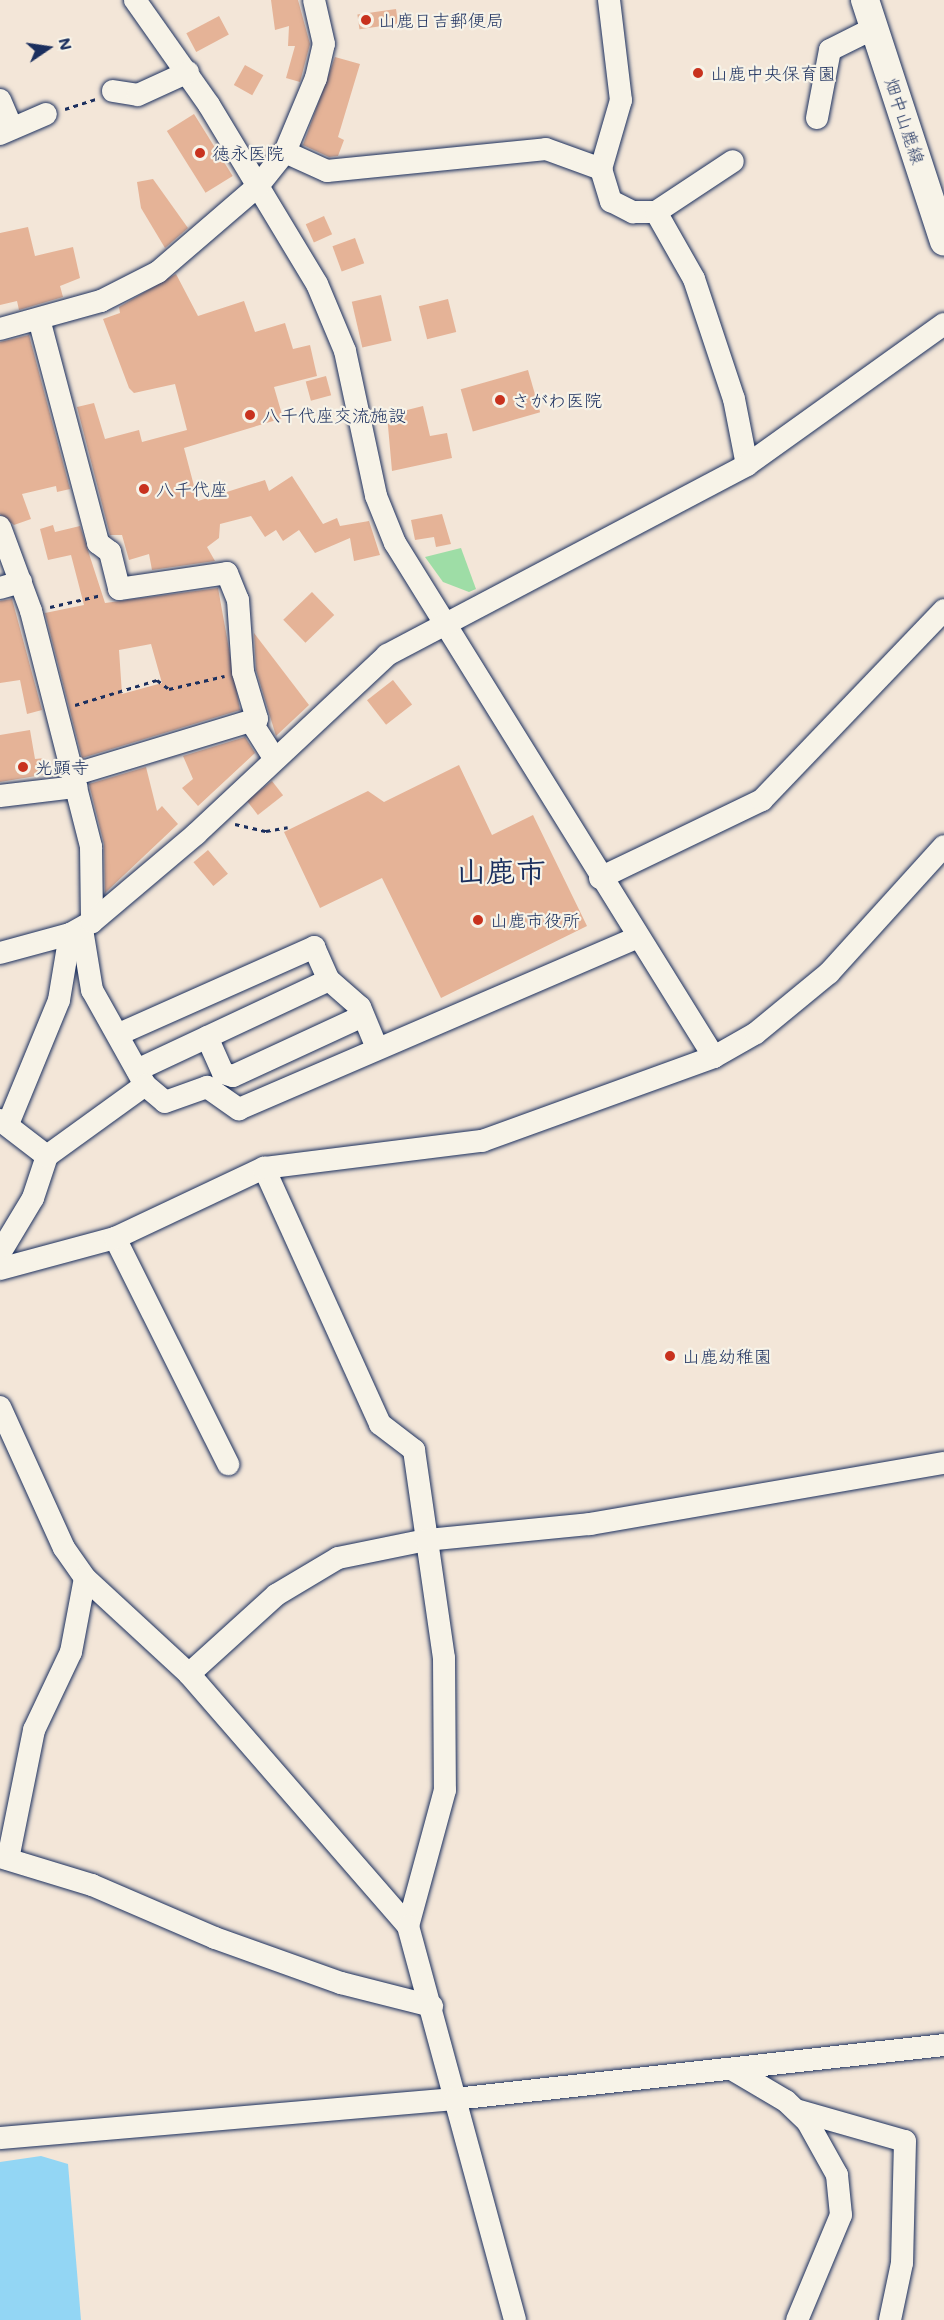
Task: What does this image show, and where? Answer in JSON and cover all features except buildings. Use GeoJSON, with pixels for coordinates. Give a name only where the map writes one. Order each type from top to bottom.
{"type":"FeatureCollection","features":[{"type":"Feature","properties":{"kind":"main road","name":"畑中山鹿線"},"geometry":{"type":"LineString","coordinates":[[865,0],[944,241]]}},
{"type":"Feature","properties":{"kind":"street"},"geometry":{"type":"LineString","coordinates":[[135,0],[188,72],[317,284],[345,351],[376,496],[395,543],[637,938],[714,1057]]}},
{"type":"Feature","properties":{"kind":"street"},"geometry":{"type":"LineString","coordinates":[[0,329],[101,300],[158,272],[258,186],[285,152],[316,78],[324,44],[314,0]]}},
{"type":"Feature","properties":{"kind":"street"},"geometry":{"type":"LineString","coordinates":[[609,0],[621,100],[601,169],[611,201],[633,212],[656,213],[733,161]]}},
{"type":"Feature","properties":{"kind":"street"},"geometry":{"type":"LineString","coordinates":[[817,118],[830,50],[874,28]]}},
{"type":"Feature","properties":{"kind":"street"},"geometry":{"type":"LineString","coordinates":[[113,91],[138,95],[188,72]]}},
{"type":"Feature","properties":{"kind":"street"},"geometry":{"type":"LineString","coordinates":[[0,100],[6,131],[46,114]]}},
{"type":"Feature","properties":{"kind":"street"},"geometry":{"type":"LineString","coordinates":[[285,152],[327,171],[546,149],[601,169]]}},
{"type":"Feature","properties":{"kind":"street"},"geometry":{"type":"LineString","coordinates":[[656,213],[694,279],[734,399],[747,465]]}},
{"type":"Feature","properties":{"kind":"street"},"geometry":{"type":"LineString","coordinates":[[0,796],[74,781],[252,723],[257,719],[243,672],[244,633],[227,573],[119,589],[110,552],[98,543],[39,319]]}},
{"type":"Feature","properties":{"kind":"street"},"geometry":{"type":"LineString","coordinates":[[0,952],[81,928],[218,809],[387,655],[747,465],[944,324]]}},
{"type":"Feature","properties":{"kind":"street"},"geometry":{"type":"LineString","coordinates":[[0,527],[10,585],[31,611],[53,712],[91,847],[81,928],[59,1000],[4,1122],[47,1156]]}},
{"type":"Feature","properties":{"kind":"street"},"geometry":{"type":"LineString","coordinates":[[600,878],[762,800],[944,610]]}},
{"type":"Feature","properties":{"kind":"street"},"geometry":{"type":"LineString","coordinates":[[252,723],[274,758]]}},
{"type":"Feature","properties":{"kind":"street"},"geometry":{"type":"LineString","coordinates":[[0,1269],[115,1238],[264,1168],[482,1141],[714,1057],[756,1033],[829,973],[944,846]]}},
{"type":"Feature","properties":{"kind":"street"},"geometry":{"type":"LineString","coordinates":[[81,928],[92,990],[119,1034],[141,1078],[165,1102],[207,1087],[239,1109],[377,1047],[637,938]]}},
{"type":"Feature","properties":{"kind":"street"},"geometry":{"type":"LineString","coordinates":[[119,1034],[314,947],[329,980],[363,1016],[377,1047]]}},
{"type":"Feature","properties":{"kind":"street"},"geometry":{"type":"LineString","coordinates":[[0,1253],[33,1198],[47,1156],[141,1078],[207,1038],[329,980]]}},
{"type":"Feature","properties":{"kind":"street"},"geometry":{"type":"LineString","coordinates":[[207,1038],[223,1072],[233,1076],[363,1016]]}},
{"type":"Feature","properties":{"kind":"street"},"geometry":{"type":"LineString","coordinates":[[264,1168],[380,1424],[414,1450],[444,1658],[445,1790],[408,1926]]}},
{"type":"Feature","properties":{"kind":"street"},"geometry":{"type":"LineString","coordinates":[[115,1238],[228,1464]]}},
{"type":"Feature","properties":{"kind":"street"},"geometry":{"type":"LineString","coordinates":[[0,1407],[64,1548],[85,1578],[189,1674],[408,1926],[432,2006],[515,2320]]}},
{"type":"Feature","properties":{"kind":"street"},"geometry":{"type":"LineString","coordinates":[[189,1674],[276,1595],[338,1558],[426,1540],[590,1524],[944,1463]]}},
{"type":"Feature","properties":{"kind":"street"},"geometry":{"type":"LineString","coordinates":[[85,1578],[71,1652],[34,1730],[4,1858],[92,1885],[320,1975],[432,2006]]}},
{"type":"Feature","properties":{"kind":"street"},"geometry":{"type":"LineString","coordinates":[[0,2138],[455,2099],[735,2071],[944,2045]]}},
{"type":"Feature","properties":{"kind":"street"},"geometry":{"type":"LineString","coordinates":[[735,2071],[795,2110],[905,2141],[902,2263],[890,2320]]}},
{"type":"Feature","properties":{"kind":"street"},"geometry":{"type":"LineString","coordinates":[[795,2110],[837,2175],[841,2215],[797,2320]]}},
{"type":"Feature","properties":{"kind":"path"},"geometry":{"type":"LineString","coordinates":[[46,114],[113,91]]}},
{"type":"Feature","properties":{"kind":"path"},"geometry":{"type":"LineString","coordinates":[[31,611],[119,589]]}},
{"type":"Feature","properties":{"kind":"path"},"geometry":{"type":"LineString","coordinates":[[53,712],[157,680],[169,689],[243,672]]}},
{"type":"Feature","properties":{"kind":"path"},"geometry":{"type":"LineString","coordinates":[[218,809],[239,827],[288,826]]}},
{"type":"Feature","properties":{"kind":"green space"},"geometry":{"type":"Polygon","coordinates":[[[461,548],[476,589],[469,592],[443,582],[425,557],[461,548]]]}},
{"type":"Feature","properties":{"kind":"water"},"geometry":{"type":"Polygon","coordinates":[[[41,2156],[68,2164],[81,2320],[0,2320],[0,2162],[41,2156]]]}},
{"type":"Feature","properties":{"kind":"place","name":"山鹿日吉郵便局"},"geometry":{"type":"Point","coordinates":[366,20]}},
{"type":"Feature","properties":{"kind":"place","name":"山鹿中央保育園"},"geometry":{"type":"Point","coordinates":[698,73]}},
{"type":"Feature","properties":{"kind":"place","name":"徳永医院"},"geometry":{"type":"Point","coordinates":[200,153]}},
{"type":"Feature","properties":{"kind":"place","name":"さがわ医院"},"geometry":{"type":"Point","coordinates":[500,400]}},
{"type":"Feature","properties":{"kind":"place","name":"八千代座交流施設"},"geometry":{"type":"Point","coordinates":[250,415]}},
{"type":"Feature","properties":{"kind":"place","name":"八千代座"},"geometry":{"type":"Point","coordinates":[144,489]}},
{"type":"Feature","properties":{"kind":"place","name":"光顕寺"},"geometry":{"type":"Point","coordinates":[23,767]}},
{"type":"Feature","properties":{"kind":"place","name":"山鹿市役所"},"geometry":{"type":"Point","coordinates":[478,920]}},
{"type":"Feature","properties":{"kind":"place","name":"山鹿幼稚園"},"geometry":{"type":"Point","coordinates":[670,1356]}},
{"type":"Feature","properties":{"kind":"district","name":"山鹿市"},"geometry":{"type":"Point","coordinates":[501,870]}}]}
